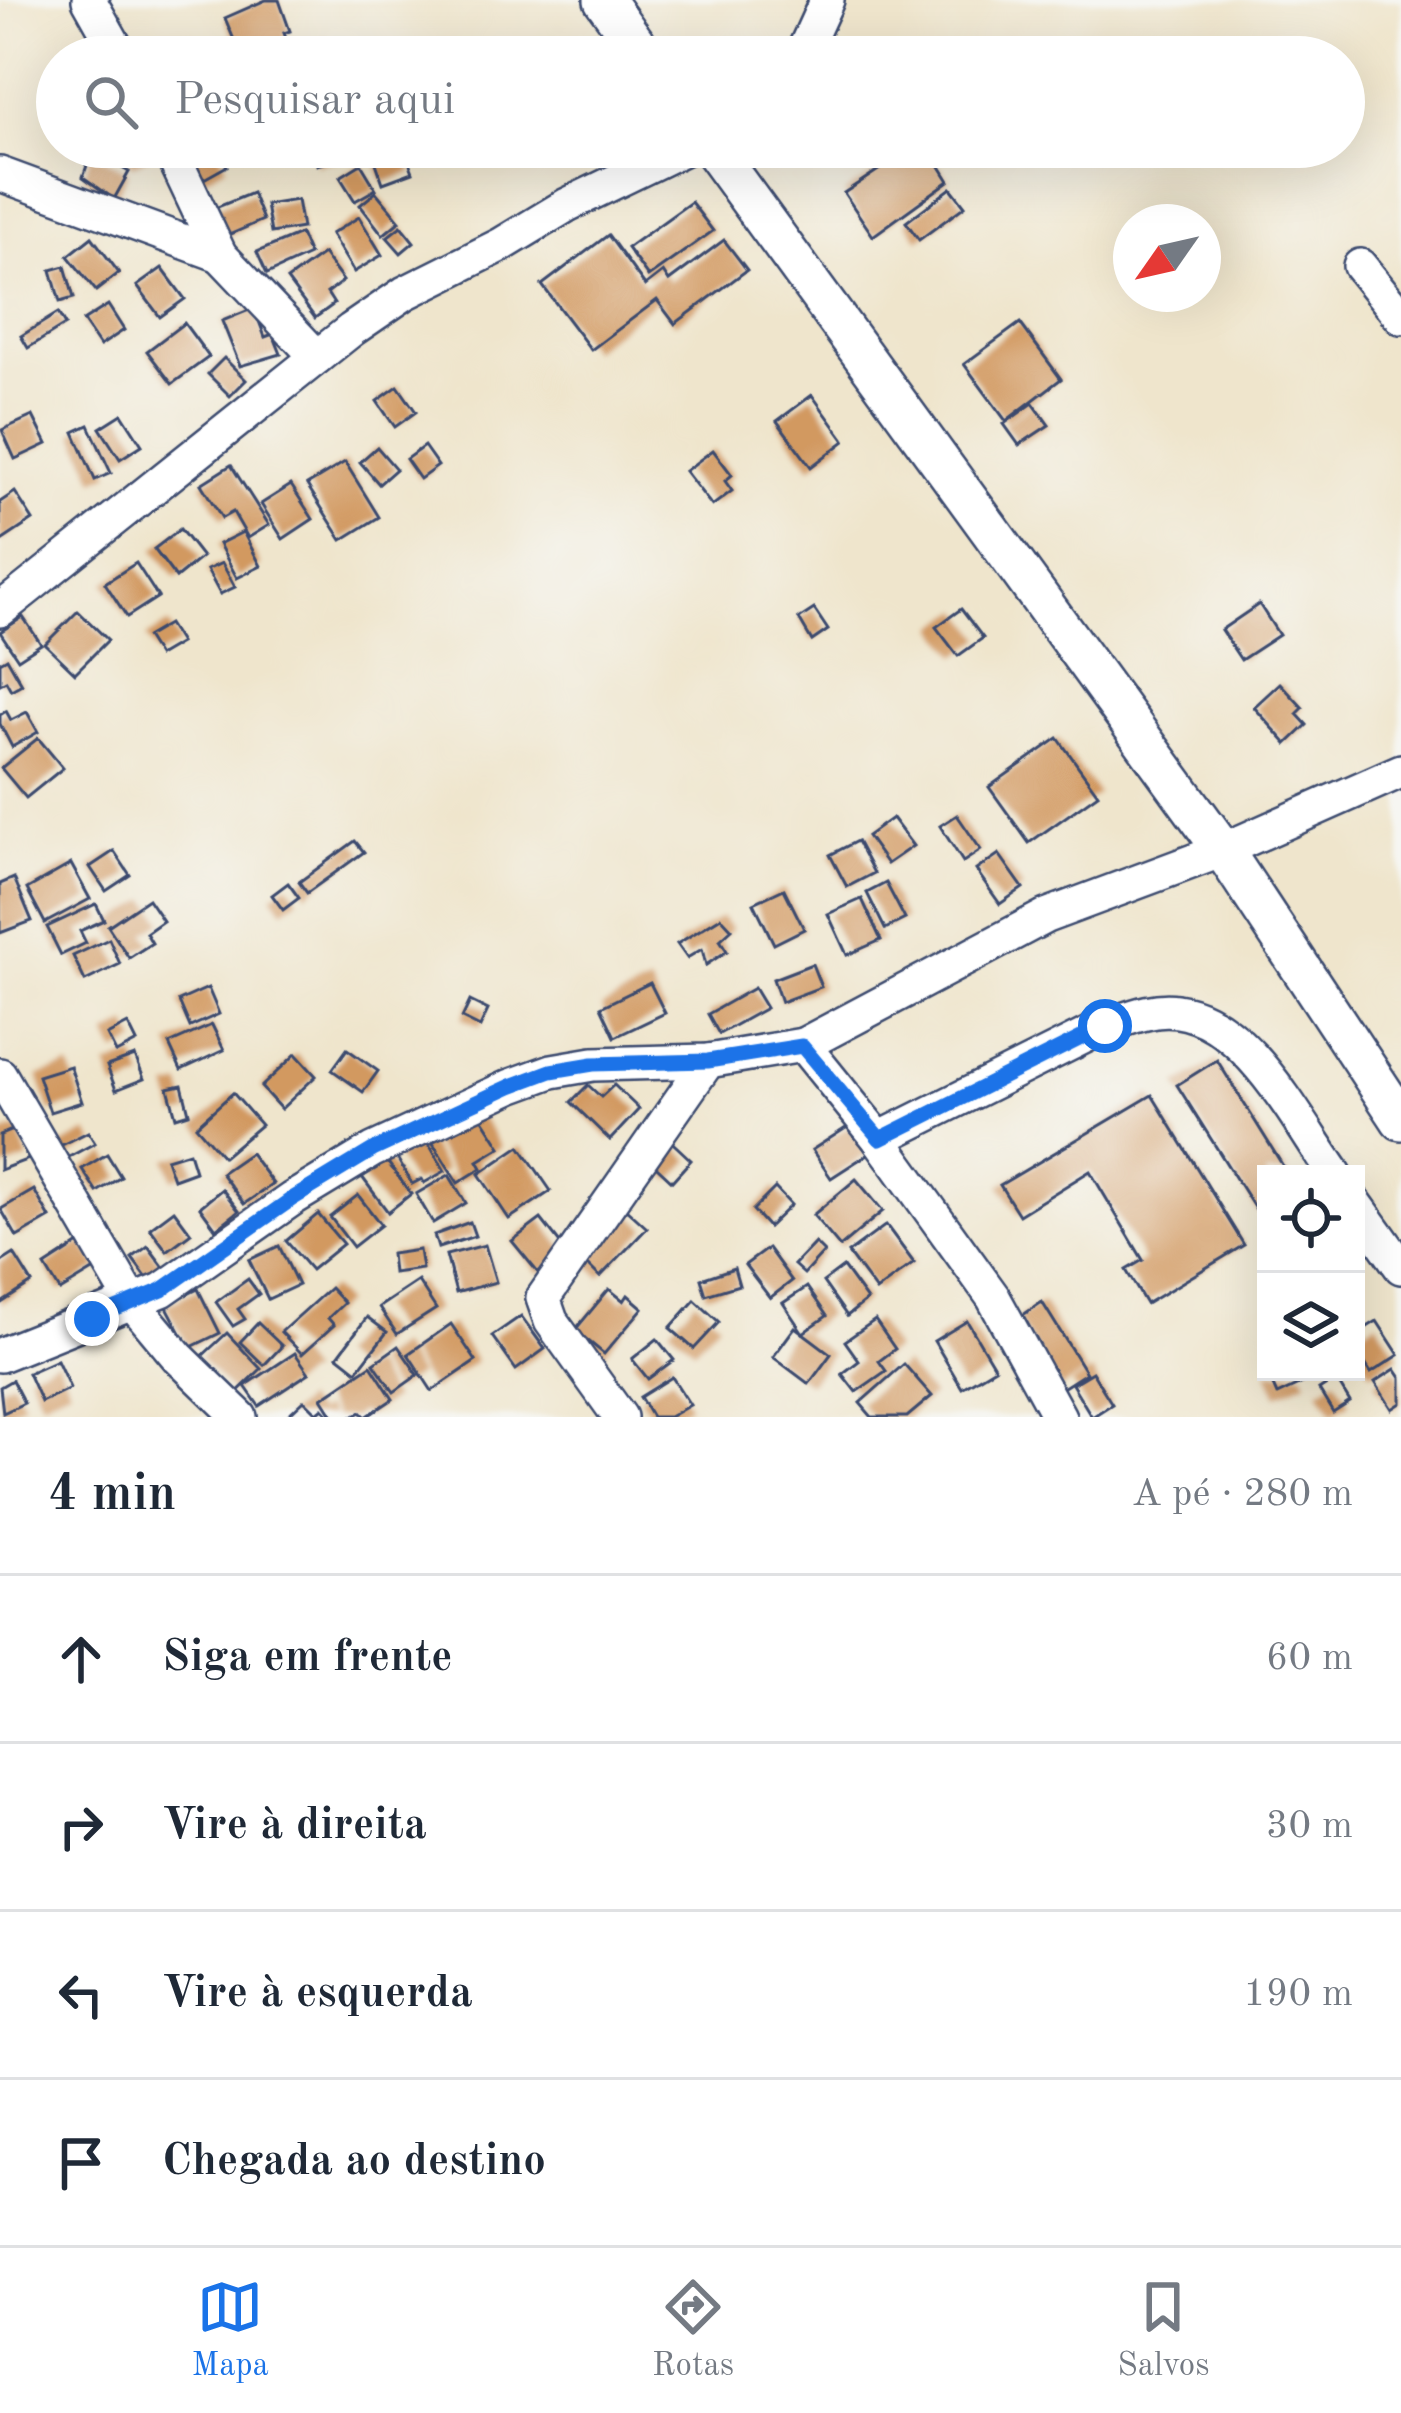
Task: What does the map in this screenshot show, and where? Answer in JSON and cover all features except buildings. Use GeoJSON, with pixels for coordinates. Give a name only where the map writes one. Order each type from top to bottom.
{"type":"FeatureCollection","features":[{"type":"Feature","properties":{"kind":"street"},"geometry":{"type":"LineString","coordinates":[[89,0],[109,36]]}},
{"type":"Feature","properties":{"kind":"street"},"geometry":{"type":"LineString","coordinates":[[604,0],[630,36]]}},
{"type":"Feature","properties":{"kind":"street"},"geometry":{"type":"LineString","coordinates":[[811,36],[827,0]]}},
{"type":"Feature","properties":{"kind":"street"},"geometry":{"type":"LineString","coordinates":[[179,168],[220,256],[317,357]]}},
{"type":"Feature","properties":{"kind":"street"},"geometry":{"type":"LineString","coordinates":[[0,610],[317,357],[405,293],[644,168]]}},
{"type":"Feature","properties":{"kind":"street"},"geometry":{"type":"LineString","coordinates":[[736,168],[1223,850],[1401,1120]]}},
{"type":"Feature","properties":{"kind":"street"},"geometry":{"type":"LineString","coordinates":[[0,174],[220,256]]}},
{"type":"Feature","properties":{"kind":"street"},"geometry":{"type":"LineString","coordinates":[[1360,266],[1401,317]]}},
{"type":"Feature","properties":{"kind":"street"},"geometry":{"type":"LineString","coordinates":[[0,1355],[162,1290],[292,1199],[373,1150],[511,1086],[551,1071],[593,1064],[708,1061],[802,1046],[1046,916],[1223,850],[1401,771]]}},
{"type":"Feature","properties":{"kind":"street"},"geometry":{"type":"LineString","coordinates":[[880,1139],[1105,1026],[1143,1013],[1177,1010],[1210,1022],[1241,1042],[1329,1165]]}},
{"type":"Feature","properties":{"kind":"street"},"geometry":{"type":"LineString","coordinates":[[802,1046],[880,1139],[993,1297],[1059,1417]]}},
{"type":"Feature","properties":{"kind":"street"},"geometry":{"type":"LineString","coordinates":[[620,1417],[551,1321],[543,1298],[708,1061]]}},
{"type":"Feature","properties":{"kind":"street"},"geometry":{"type":"LineString","coordinates":[[0,1076],[133,1303],[178,1357],[240,1417]]}},
{"type":"Feature","properties":{"kind":"street"},"geometry":{"type":"LineString","coordinates":[[1365,1217],[1401,1267]]}},
{"type":"Feature","properties":{"kind":"route"},"geometry":{"type":"LineString","coordinates":[[92,1319],[162,1290],[292,1199],[373,1150],[551,1071],[593,1064],[708,1061],[802,1046],[880,1139],[1105,1026]]}}]}
